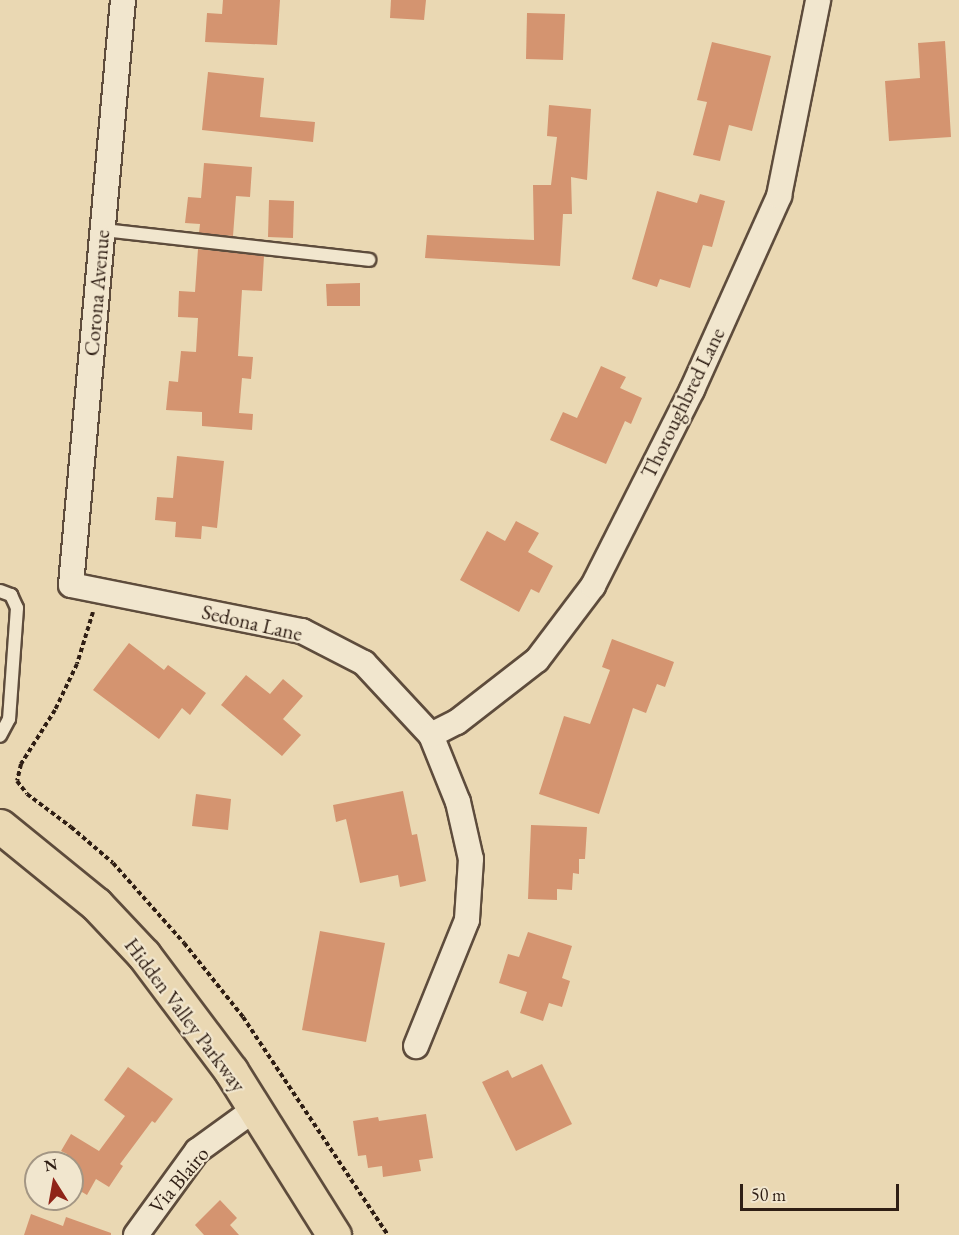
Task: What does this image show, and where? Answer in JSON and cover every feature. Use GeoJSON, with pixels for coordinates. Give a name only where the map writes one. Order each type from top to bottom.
{"type":"FeatureCollection","features":[{"type":"Feature","properties":{"kind":"main road","name":"Hidden Valley Parkway"},"geometry":{"type":"LineString","coordinates":[[0,826],[96,904],[144,955],[231,1071],[334,1235]]}},
{"type":"Feature","properties":{"kind":"street","name":"Corona Avenue"},"geometry":{"type":"LineString","coordinates":[[70,585],[123,0]]}},
{"type":"Feature","properties":{"kind":"street","name":"Thoroughbred Lane"},"geometry":{"type":"LineString","coordinates":[[431,735],[457,722],[537,660],[593,586],[692,390],[779,196],[818,0]]}},
{"type":"Feature","properties":{"kind":"street","name":"Sedona Lane"},"geometry":{"type":"LineString","coordinates":[[70,585],[302,631],[364,663],[431,735],[458,801],[471,860],[467,920],[416,1046]]}},
{"type":"Feature","properties":{"kind":"street","name":"Via Blairo"},"geometry":{"type":"LineString","coordinates":[[136,1235],[197,1152],[255,1109]]}},
{"type":"Feature","properties":{"kind":"lane"},"geometry":{"type":"LineString","coordinates":[[103,230],[369,260]]}},
{"type":"Feature","properties":{"kind":"lane"},"geometry":{"type":"LineString","coordinates":[[0,591],[11,595],[17,608],[9,719],[0,736]]}},
{"type":"Feature","properties":{"kind":"path"},"geometry":{"type":"LineString","coordinates":[[94,612],[77,664],[55,710],[21,764],[17,781],[27,794],[72,827],[112,863],[184,943],[243,1017],[388,1235]]}},
{"type":"Feature","properties":{"kind":"building"},"geometry":{"type":"Polygon","coordinates":[[[223,0],[280,0],[277,45],[205,42],[207,13],[222,14],[223,0]]]}},
{"type":"Feature","properties":{"kind":"building"},"geometry":{"type":"Polygon","coordinates":[[[391,0],[426,0],[424,20],[390,18],[391,0]]]}},
{"type":"Feature","properties":{"kind":"building"},"geometry":{"type":"Polygon","coordinates":[[[527,13],[565,14],[563,60],[526,59],[527,13]]]}},
{"type":"Feature","properties":{"kind":"building"},"geometry":{"type":"Polygon","coordinates":[[[945,41],[951,137],[889,141],[885,81],[920,78],[918,43],[945,41]]]}},
{"type":"Feature","properties":{"kind":"building"},"geometry":{"type":"Polygon","coordinates":[[[712,42],[771,56],[752,131],[729,125],[720,161],[693,155],[707,102],[697,100],[712,42]]]}},
{"type":"Feature","properties":{"kind":"building"},"geometry":{"type":"Polygon","coordinates":[[[208,72],[264,78],[260,117],[315,122],[313,142],[202,130],[208,72]]]}},
{"type":"Feature","properties":{"kind":"building"},"geometry":{"type":"Polygon","coordinates":[[[549,105],[591,109],[587,180],[571,177],[572,214],[563,214],[560,266],[425,258],[427,235],[534,240],[533,185],[551,185],[557,137],[547,136],[549,105]]]}},
{"type":"Feature","properties":{"kind":"building"},"geometry":{"type":"Polygon","coordinates":[[[204,163],[252,167],[250,197],[236,196],[233,236],[199,233],[200,224],[185,223],[188,197],[201,198],[204,163]]]}},
{"type":"Feature","properties":{"kind":"building"},"geometry":{"type":"Polygon","coordinates":[[[657,191],[697,203],[700,194],[725,201],[712,247],[703,245],[690,288],[660,279],[657,287],[632,279],[657,191]]]}},
{"type":"Feature","properties":{"kind":"building"},"geometry":{"type":"Polygon","coordinates":[[[269,200],[294,201],[293,238],[268,237],[269,200]]]}},
{"type":"Feature","properties":{"kind":"building"},"geometry":{"type":"Polygon","coordinates":[[[198,249],[264,256],[262,291],[242,290],[238,356],[253,357],[251,379],[242,378],[239,413],[253,414],[252,430],[202,426],[202,412],[166,410],[169,381],[178,382],[181,351],[196,352],[198,318],[178,317],[179,291],[195,292],[198,249]]]}},
{"type":"Feature","properties":{"kind":"building"},"geometry":{"type":"Polygon","coordinates":[[[360,283],[360,306],[327,306],[326,284],[360,283]]]}},
{"type":"Feature","properties":{"kind":"building"},"geometry":{"type":"Polygon","coordinates":[[[601,366],[626,377],[620,388],[642,398],[631,424],[625,421],[606,464],[550,440],[563,412],[577,418],[601,366]]]}},
{"type":"Feature","properties":{"kind":"building"},"geometry":{"type":"Polygon","coordinates":[[[177,456],[224,461],[217,528],[202,526],[201,539],[175,537],[176,522],[155,520],[157,497],[173,498],[177,456]]]}},
{"type":"Feature","properties":{"kind":"building"},"geometry":{"type":"Polygon","coordinates":[[[516,521],[539,533],[528,552],[553,566],[539,593],[531,589],[519,612],[460,580],[487,531],[505,541],[516,521]]]}},
{"type":"Feature","properties":{"kind":"building"},"geometry":{"type":"Polygon","coordinates":[[[612,639],[674,662],[665,687],[657,684],[646,713],[633,708],[599,814],[539,794],[564,716],[590,724],[610,670],[602,667],[612,639]]]}},
{"type":"Feature","properties":{"kind":"building"},"geometry":{"type":"Polygon","coordinates":[[[129,643],[164,670],[168,665],[206,693],[190,715],[182,708],[159,739],[93,690],[129,643]]]}},
{"type":"Feature","properties":{"kind":"building"},"geometry":{"type":"Polygon","coordinates":[[[246,675],[270,694],[283,679],[303,696],[283,719],[301,735],[282,756],[221,705],[246,675]]]}},
{"type":"Feature","properties":{"kind":"building"},"geometry":{"type":"Polygon","coordinates":[[[403,791],[412,835],[417,834],[426,881],[400,887],[398,875],[360,883],[346,819],[336,822],[333,805],[403,791]]]}},
{"type":"Feature","properties":{"kind":"building"},"geometry":{"type":"Polygon","coordinates":[[[196,794],[231,799],[228,830],[192,826],[196,794]]]}},
{"type":"Feature","properties":{"kind":"building"},"geometry":{"type":"Polygon","coordinates":[[[531,825],[587,827],[585,859],[579,859],[579,874],[573,873],[572,890],[557,889],[557,900],[528,899],[531,825]]]}},
{"type":"Feature","properties":{"kind":"building"},"geometry":{"type":"Polygon","coordinates":[[[320,931],[385,943],[366,1042],[302,1030],[320,931]]]}},
{"type":"Feature","properties":{"kind":"building"},"geometry":{"type":"Polygon","coordinates":[[[528,932],[572,946],[562,978],[570,981],[562,1007],[549,1003],[543,1021],[520,1013],[527,992],[499,983],[508,954],[519,957],[528,932]]]}},
{"type":"Feature","properties":{"kind":"building"},"geometry":{"type":"Polygon","coordinates":[[[542,1064],[572,1124],[516,1151],[482,1082],[508,1070],[512,1078],[542,1064]]]}},
{"type":"Feature","properties":{"kind":"building"},"geometry":{"type":"Polygon","coordinates":[[[128,1067],[173,1099],[155,1123],[152,1121],[120,1164],[123,1166],[109,1187],[96,1179],[87,1195],[84,1193],[84,1151],[61,1151],[71,1134],[99,1151],[125,1116],[104,1100],[128,1067]]]}},
{"type":"Feature","properties":{"kind":"building"},"geometry":{"type":"Polygon","coordinates":[[[426,1114],[433,1158],[419,1160],[421,1171],[383,1177],[382,1166],[368,1168],[366,1155],[358,1156],[353,1121],[378,1117],[379,1121],[426,1114]]]}},
{"type":"Feature","properties":{"kind":"building"},"geometry":{"type":"Polygon","coordinates":[[[220,1200],[237,1218],[230,1225],[239,1235],[204,1235],[195,1225],[220,1200]]]}},
{"type":"Feature","properties":{"kind":"building"},"geometry":{"type":"Polygon","coordinates":[[[31,1214],[63,1226],[66,1217],[111,1233],[111,1235],[24,1235],[31,1214]]]}}]}
